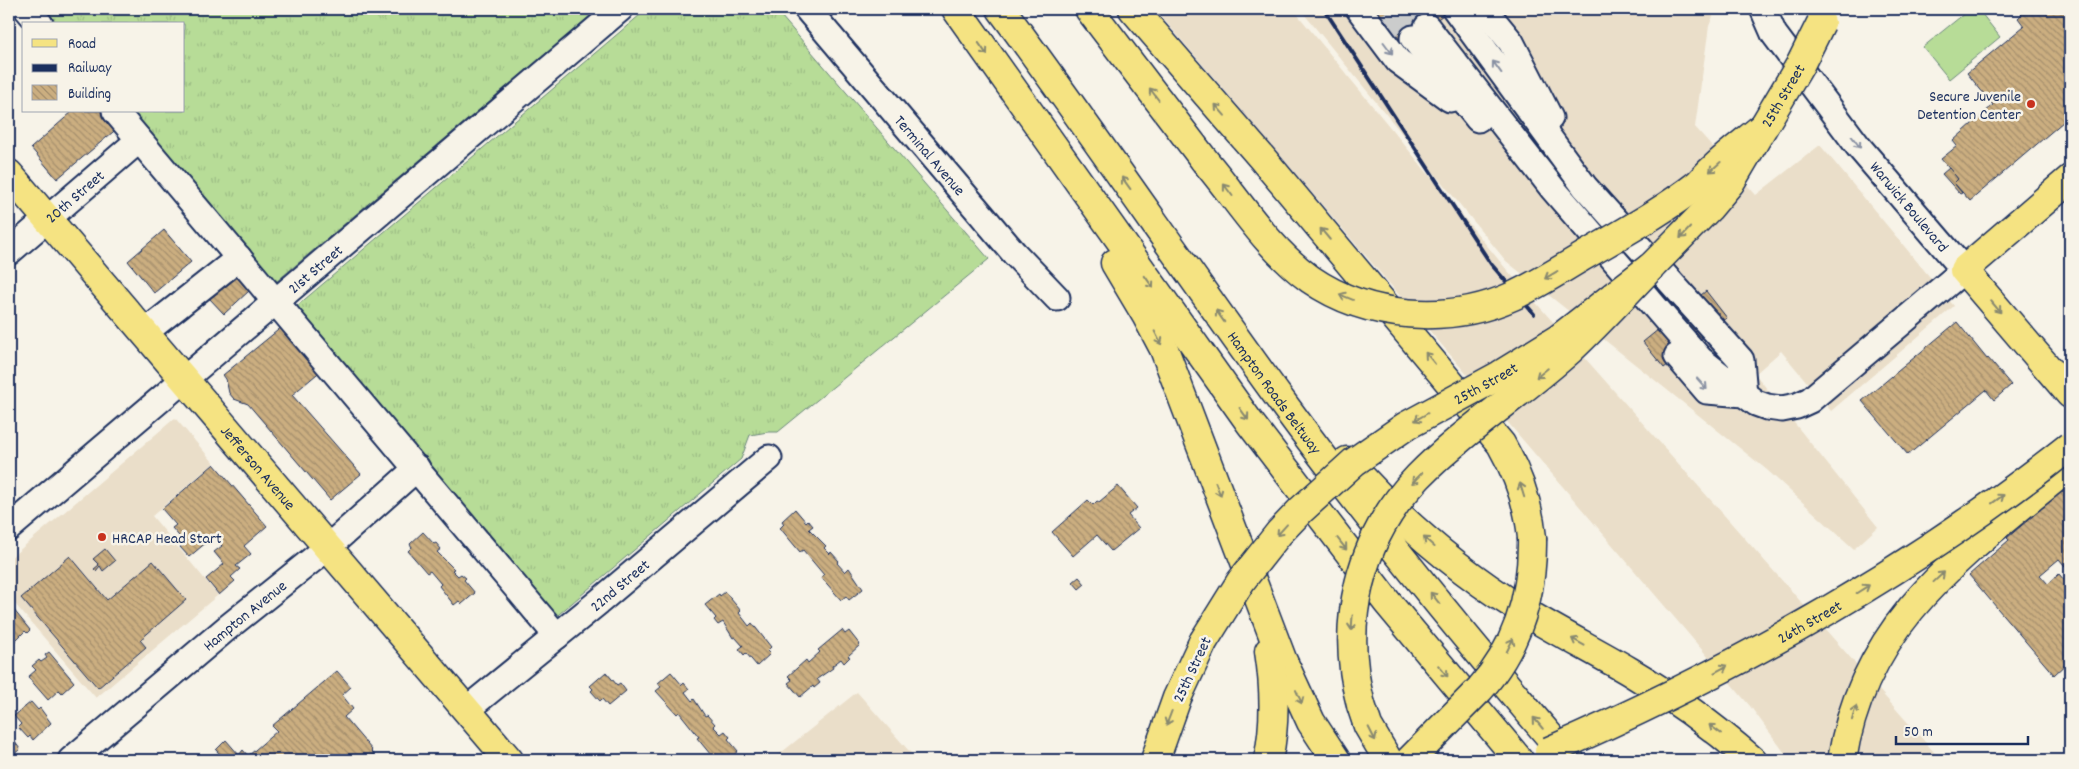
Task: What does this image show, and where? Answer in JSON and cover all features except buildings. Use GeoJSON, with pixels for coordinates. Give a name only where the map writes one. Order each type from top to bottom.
{"type":"FeatureCollection","features":[{"type":"Feature","properties":{"kind":"main road"},"geometry":{"type":"LineString","coordinates":[[956,9],[1201,356],[1286,470],[1410,630],[1519,760]]}},
{"type":"Feature","properties":{"kind":"main road","name":"Hampton Roads Beltway"},"geometry":{"type":"LineString","coordinates":[[1001,9],[1236,339],[1399,555],[1546,758]]}},
{"type":"Feature","properties":{"kind":"main road"},"geometry":{"type":"LineString","coordinates":[[1088,9],[1265,238],[1288,262],[1311,279],[1335,293],[1361,303],[1394,311],[1436,314],[1464,311],[1492,304],[1534,286],[1674,201],[1699,183],[1714,167],[1766,124]]}},
{"type":"Feature","properties":{"kind":"main road"},"geometry":{"type":"LineString","coordinates":[[1134,9],[1262,158],[1501,444],[1523,490],[1532,538],[1532,565],[1526,601],[1518,628],[1507,652],[1490,678],[1410,760]]}},
{"type":"Feature","properties":{"kind":"main road","name":"25th Street"},"geometry":{"type":"LineString","coordinates":[[1155,760],[1176,698],[1203,642],[1241,581],[1279,533],[1301,510],[1354,462],[1406,426],[1500,375],[1558,339],[1652,266],[1730,183],[1800,65],[1825,16]]}},
{"type":"Feature","properties":{"kind":"main road"},"geometry":{"type":"LineString","coordinates":[[1019,100],[1068,194],[1123,274],[1164,349],[1186,402],[1260,603],[1304,707],[1325,745],[1336,760]]}},
{"type":"Feature","properties":{"kind":"main road","name":"Jefferson Avenue"},"geometry":{"type":"LineString","coordinates":[[9,174],[509,760]]}},
{"type":"Feature","properties":{"kind":"main road"},"geometry":{"type":"LineString","coordinates":[[1964,270],[2070,179]]}},
{"type":"Feature","properties":{"kind":"main road"},"geometry":{"type":"LineString","coordinates":[[1388,760],[1368,726],[1361,705],[1352,652],[1357,586],[1371,546],[1391,510],[1404,492],[1434,462],[1570,350],[1652,266]]}},
{"type":"Feature","properties":{"kind":"main road","name":"Warwick Boulevard"},"geometry":{"type":"LineString","coordinates":[[1964,270],[2070,394]]}},
{"type":"Feature","properties":{"kind":"main road"},"geometry":{"type":"LineString","coordinates":[[1236,339],[1294,394],[1334,446],[1364,480],[1436,549],[1520,609],[1630,671],[1678,702],[1719,731],[1752,760]]}},
{"type":"Feature","properties":{"kind":"main road","name":"26th Street"},"geometry":{"type":"LineString","coordinates":[[1546,758],[1723,668],[1839,604],[1980,512],[2070,446]]}},
{"type":"Feature","properties":{"kind":"main road"},"geometry":{"type":"LineString","coordinates":[[1842,760],[1857,700],[1869,672],[1895,628],[1919,597],[1952,565],[2070,466]]}},
{"type":"Feature","properties":{"kind":"main road"},"geometry":{"type":"LineString","coordinates":[[1260,603],[1271,663],[1275,705],[1272,741],[1268,760]]}},
{"type":"Feature","properties":{"kind":"street"},"geometry":{"type":"LineString","coordinates":[[27,9],[38,22]]}},
{"type":"Feature","properties":{"kind":"street","name":"21st Street"},"geometry":{"type":"LineString","coordinates":[[9,528],[620,9]]}},
{"type":"Feature","properties":{"kind":"street","name":"Terminal Avenue"},"geometry":{"type":"LineString","coordinates":[[807,9],[1014,253],[1057,298]]}},
{"type":"Feature","properties":{"kind":"street"},"geometry":{"type":"LineString","coordinates":[[1359,9],[1398,61],[1477,118]]}},
{"type":"Feature","properties":{"kind":"street"},"geometry":{"type":"LineString","coordinates":[[1454,9],[1585,186],[1741,360],[1744,394]]}},
{"type":"Feature","properties":{"kind":"street"},"geometry":{"type":"LineString","coordinates":[[1484,9],[1511,42],[1585,186]]}},
{"type":"Feature","properties":{"kind":"street","name":"Warwick Boulevard"},"geometry":{"type":"LineString","coordinates":[[1763,9],[1774,34],[1858,146],[1964,270]]}},
{"type":"Feature","properties":{"kind":"street"},"geometry":{"type":"LineString","coordinates":[[1424,24],[1477,118],[1552,212],[1708,391],[1744,394]]}},
{"type":"Feature","properties":{"kind":"street"},"geometry":{"type":"LineString","coordinates":[[1424,24],[1553,190],[1700,359],[1756,403],[1782,409],[1810,400],[1964,270]]}},
{"type":"Feature","properties":{"kind":"street"},"geometry":{"type":"LineString","coordinates":[[116,112],[557,636]]}},
{"type":"Feature","properties":{"kind":"street","name":"20th Street"},"geometry":{"type":"LineString","coordinates":[[9,252],[139,140]]}},
{"type":"Feature","properties":{"kind":"street"},"geometry":{"type":"LineString","coordinates":[[144,333],[239,258]]}},
{"type":"Feature","properties":{"kind":"street","name":"22nd Street"},"geometry":{"type":"LineString","coordinates":[[466,710],[769,458]]}},
{"type":"Feature","properties":{"kind":"street","name":"Hampton Avenue"},"geometry":{"type":"LineString","coordinates":[[71,760],[227,628],[327,548],[417,468]]}},
{"type":"Feature","properties":{"kind":"shaded area"},"geometry":{"type":"Polygon","coordinates":[[[1155,9],[1293,9],[1507,270],[1941,760],[1790,760],[1750,706],[1155,9]]]}},
{"type":"Feature","properties":{"kind":"shaded area"},"geometry":{"type":"Polygon","coordinates":[[[1300,9],[1716,9],[1709,26],[1695,127],[1756,195],[1820,145],[1954,306],[1831,411],[1781,351],[1755,374],[1878,527],[1854,549],[1767,470],[1506,261],[1300,9]]]}},
{"type":"Feature","properties":{"kind":"shaded area","name":"HRCAP Head Start"},"geometry":{"type":"Polygon","coordinates":[[[175,418],[214,463],[152,516],[218,595],[96,698],[9,597],[9,559],[175,418]]]}},
{"type":"Feature","properties":{"kind":"shaded area"},"geometry":{"type":"Polygon","coordinates":[[[857,692],[917,760],[772,760],[857,692]]]}},
{"type":"Feature","properties":{"kind":"green space"},"geometry":{"type":"Polygon","coordinates":[[[31,9],[598,9],[270,287],[120,112],[185,112],[185,22],[42,22],[31,9]]]}},
{"type":"Feature","properties":{"kind":"green space"},"geometry":{"type":"Polygon","coordinates":[[[647,9],[775,9],[989,259],[778,432],[750,435],[741,459],[552,620],[291,311],[647,9]]]}},
{"type":"Feature","properties":{"kind":"green space"},"geometry":{"type":"Polygon","coordinates":[[[1970,9],[1978,9],[2000,37],[1949,79],[1923,47],[1970,9]]]}},
{"type":"Feature","properties":{"kind":"tunnel"},"geometry":{"type":"LineString","coordinates":[[1389,9],[1413,38]]}},
{"type":"Feature","properties":{"kind":"tunnel"},"geometry":{"type":"LineString","coordinates":[[1413,9],[1427,27]]}},
{"type":"Feature","properties":{"kind":"railway"},"geometry":{"type":"LineString","coordinates":[[1324,9],[1491,264],[1534,314]]}},
{"type":"Feature","properties":{"kind":"place","name":"Secure Juvenile Detention Center"},"geometry":{"type":"Point","coordinates":[2031,104]}},
{"type":"Feature","properties":{"kind":"place","name":"HRCAP Head Start"},"geometry":{"type":"Point","coordinates":[102,537]}}]}
